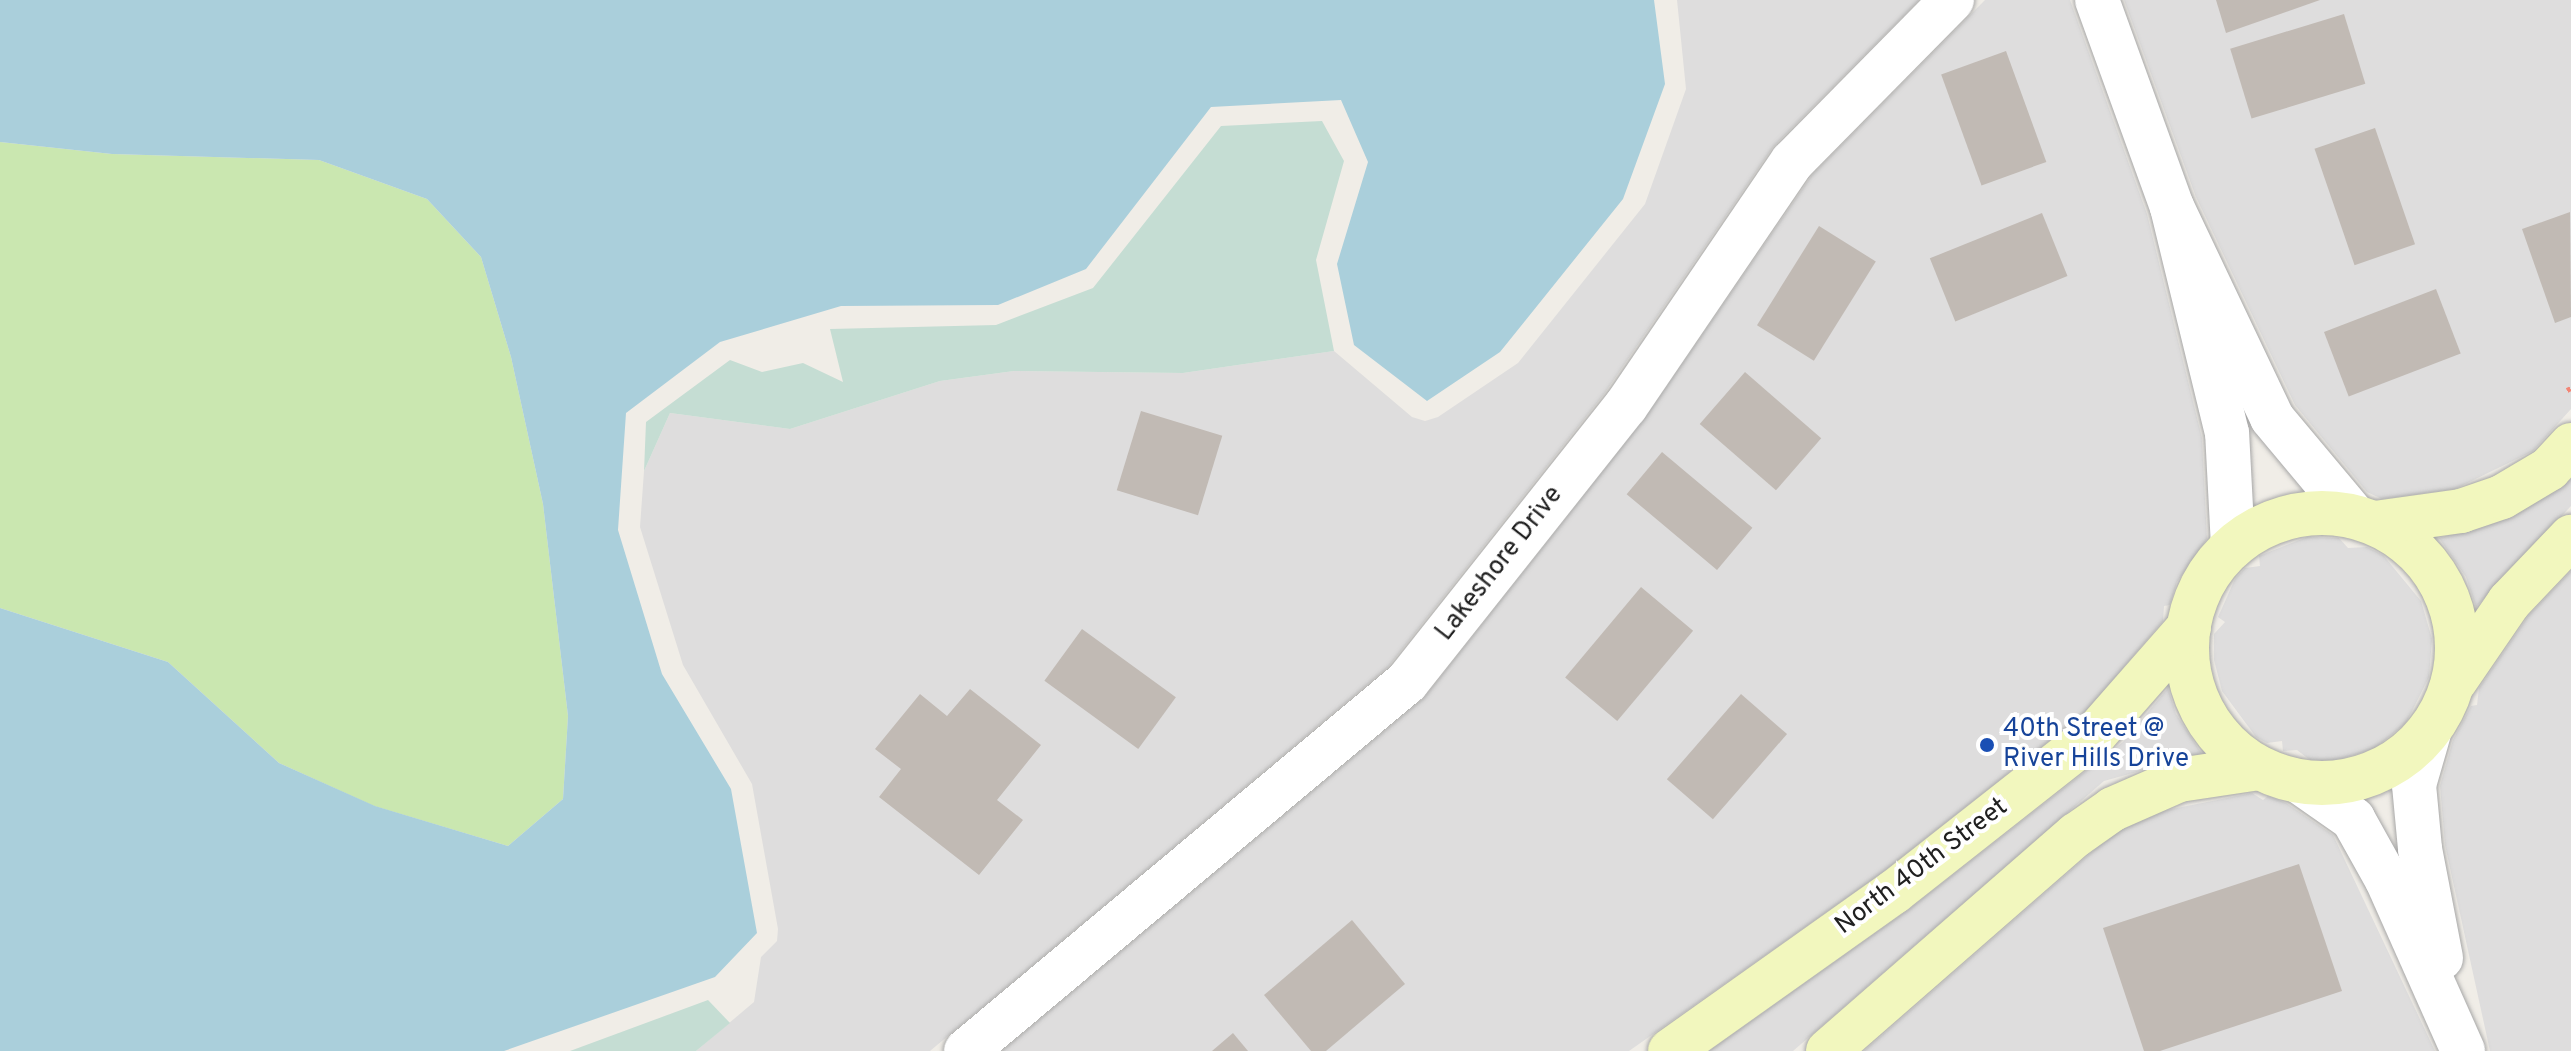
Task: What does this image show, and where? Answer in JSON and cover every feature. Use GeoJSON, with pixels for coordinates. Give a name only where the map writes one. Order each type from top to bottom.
{"type":"FeatureCollection","features":[{"type":"Feature","properties":{"kind":"main road"},"geometry":{"type":"LineString","coordinates":[[2571,445],[2549,469],[2502,497],[2461,511],[2364,520],[2305,513],[2272,522],[2233,546],[2199,592],[2189,627],[2188,665],[2198,702],[2221,737],[2259,768],[2300,782],[2334,784],[2367,777],[2404,756],[2429,733],[2454,683],[2509,602],[2571,537]]}},
{"type":"Feature","properties":{"kind":"main road"},"geometry":{"type":"LineString","coordinates":[[2364,520],[2420,554],[2445,591],[2457,635],[2454,683]]}},
{"type":"Feature","properties":{"kind":"main road","name":"North 40th Street"},"geometry":{"type":"LineString","coordinates":[[1670,1051],[1894,892],[2096,733],[2189,627]]}},
{"type":"Feature","properties":{"kind":"main road"},"geometry":{"type":"LineString","coordinates":[[1828,1051],[2064,845],[2113,809],[2179,780],[2259,768]]}},
{"type":"Feature","properties":{"kind":"street","name":"Lakeshore Drive"},"geometry":{"type":"LineString","coordinates":[[966,1051],[1407,682],[1626,406],[1792,162],[1952,0]]}},
{"type":"Feature","properties":{"kind":"street"},"geometry":{"type":"LineString","coordinates":[[2097,0],[2172,207],[2272,418],[2364,520]]}},
{"type":"Feature","properties":{"kind":"street"},"geometry":{"type":"LineString","coordinates":[[2172,207],[2227,433],[2233,546]]}},
{"type":"Feature","properties":{"kind":"street"},"geometry":{"type":"LineString","coordinates":[[2429,733],[2414,785],[2422,858],[2459,1041]]}},
{"type":"Feature","properties":{"kind":"street"},"geometry":{"type":"LineString","coordinates":[[2300,782],[2353,819],[2387,880],[2459,1041]]}},
{"type":"Feature","properties":{"kind":"shaded area"},"geometry":{"type":"Polygon","coordinates":[[[1677,0],[1919,0],[1773,147],[1604,394],[1388,667],[930,1051],[696,1051],[754,1002],[761,957],[777,941],[778,929],[752,784],[683,665],[640,527],[644,471],[670,413],[790,429],[940,381],[1014,371],[1183,373],[1334,351],[1412,417],[1425,421],[1438,417],[1518,363],[1645,204],[1686,89],[1677,0]]]}},
{"type":"Feature","properties":{"kind":"shaded area"},"geometry":{"type":"Polygon","coordinates":[[[1985,0],[2070,0],[2147,214],[2202,438],[2207,539],[2177,582],[2170,605],[2164,606],[2163,621],[2085,713],[1879,875],[1629,1051],[1002,1051],[1423,699],[1645,418],[1812,175],[1985,0]]]}},
{"type":"Feature","properties":{"kind":"shaded area"},"geometry":{"type":"Polygon","coordinates":[[[2124,0],[2571,0],[2571,409],[2533,451],[2455,489],[2382,499],[2367,492],[2295,405],[2196,197],[2124,0]]]}},
{"type":"Feature","properties":{"kind":"shaded area"},"geometry":{"type":"Polygon","coordinates":[[[2571,479],[2571,506],[2476,607],[2466,577],[2439,538],[2510,518],[2571,479]]]}},
{"type":"Feature","properties":{"kind":"shaded area"},"geometry":{"type":"Polygon","coordinates":[[[2307,537],[2339,538],[2348,548],[2367,547],[2383,555],[2421,601],[2432,639],[2429,677],[2406,723],[2374,749],[2334,761],[2310,760],[2297,750],[2283,751],[2282,741],[2267,743],[2256,737],[2222,691],[2214,660],[2214,634],[2225,622],[2218,617],[2235,579],[2245,568],[2260,566],[2259,556],[2307,537]]]}},
{"type":"Feature","properties":{"kind":"shaded area"},"geometry":{"type":"Polygon","coordinates":[[[2571,571],[2571,1051],[2490,1051],[2445,845],[2440,786],[2453,740],[2471,706],[2477,705],[2479,688],[2529,615],[2571,571]]]}},
{"type":"Feature","properties":{"kind":"shaded area"},"geometry":{"type":"Polygon","coordinates":[[[2168,688],[2176,714],[2202,754],[2104,781],[1793,1051],[1709,1051],[1908,910],[2123,742],[2168,688]]]}},
{"type":"Feature","properties":{"kind":"shaded area"},"geometry":{"type":"Polygon","coordinates":[[[2252,793],[2263,800],[2268,796],[2286,803],[2333,835],[2435,1051],[1864,1051],[2132,817],[2252,793]]]}},
{"type":"Feature","properties":{"kind":"green space"},"geometry":{"type":"Polygon","coordinates":[[[1322,121],[1344,161],[1316,260],[1334,351],[1183,373],[1014,371],[940,381],[790,429],[670,413],[644,471],[646,422],[730,360],[762,372],[803,363],[843,382],[830,329],[996,325],[1093,288],[1221,126],[1322,121]]]}},
{"type":"Feature","properties":{"kind":"green space"},"geometry":{"type":"Polygon","coordinates":[[[0,142],[112,154],[319,160],[427,199],[481,257],[511,357],[543,504],[568,716],[563,799],[508,846],[374,806],[279,763],[168,662],[0,608],[0,142]]]}},
{"type":"Feature","properties":{"kind":"green space"},"geometry":{"type":"Polygon","coordinates":[[[708,1000],[730,1023],[696,1051],[570,1051],[708,1000]]]}},
{"type":"Feature","properties":{"kind":"water"},"geometry":{"type":"Polygon","coordinates":[[[0,0],[1654,0],[1665,84],[1623,199],[1500,352],[1427,401],[1354,345],[1337,264],[1368,162],[1341,100],[1211,107],[1086,269],[998,305],[841,306],[720,342],[626,413],[618,530],[662,674],[731,789],[757,933],[715,977],[504,1051],[0,1051],[0,608],[168,662],[279,763],[375,806],[508,846],[563,799],[568,716],[543,504],[511,357],[481,257],[427,199],[319,160],[112,154],[0,142],[0,0]]]}},
{"type":"Feature","properties":{"kind":"building"},"geometry":{"type":"Polygon","coordinates":[[[2216,0],[2320,0],[2226,33],[2216,0]]]}},
{"type":"Feature","properties":{"kind":"building"},"geometry":{"type":"Polygon","coordinates":[[[2344,14],[2365,84],[2252,119],[2230,49],[2344,14]]]}},
{"type":"Feature","properties":{"kind":"building"},"geometry":{"type":"Polygon","coordinates":[[[2006,51],[2046,162],[1982,185],[1941,75],[2006,51]]]}},
{"type":"Feature","properties":{"kind":"building"},"geometry":{"type":"Polygon","coordinates":[[[2375,128],[2415,244],[2355,265],[2314,149],[2375,128]]]}},
{"type":"Feature","properties":{"kind":"building"},"geometry":{"type":"Polygon","coordinates":[[[2570,212],[2571,317],[2555,323],[2522,229],[2570,212]]]}},
{"type":"Feature","properties":{"kind":"building"},"geometry":{"type":"Polygon","coordinates":[[[2042,213],[2067,276],[1955,321],[1930,258],[2042,213]]]}},
{"type":"Feature","properties":{"kind":"building"},"geometry":{"type":"Polygon","coordinates":[[[1819,226],[1876,262],[1814,361],[1757,325],[1819,226]]]}},
{"type":"Feature","properties":{"kind":"building"},"geometry":{"type":"Polygon","coordinates":[[[2436,289],[2461,353],[2349,396],[2324,332],[2436,289]]]}},
{"type":"Feature","properties":{"kind":"building"},"geometry":{"type":"Polygon","coordinates":[[[1745,372],[1821,438],[1776,490],[1700,424],[1745,372]]]}},
{"type":"Feature","properties":{"kind":"building"},"geometry":{"type":"Polygon","coordinates":[[[1141,411],[1222,436],[1198,515],[1117,490],[1141,411]]]}},
{"type":"Feature","properties":{"kind":"building"},"geometry":{"type":"Polygon","coordinates":[[[1662,452],[1752,528],[1717,570],[1627,494],[1662,452]]]}},
{"type":"Feature","properties":{"kind":"building"},"geometry":{"type":"Polygon","coordinates":[[[1641,587],[1693,631],[1617,721],[1565,677],[1641,587]]]}},
{"type":"Feature","properties":{"kind":"building"},"geometry":{"type":"Polygon","coordinates":[[[1082,629],[1176,697],[1138,749],[1044,681],[1082,629]]]}},
{"type":"Feature","properties":{"kind":"building"},"geometry":{"type":"Polygon","coordinates":[[[970,689],[1041,745],[997,800],[1023,820],[979,875],[879,797],[901,769],[875,749],[920,694],[947,716],[970,689]]]}},
{"type":"Feature","properties":{"kind":"building"},"geometry":{"type":"Polygon","coordinates":[[[1741,694],[1787,734],[1713,819],[1667,779],[1741,694]]]}},
{"type":"Feature","properties":{"kind":"building"},"geometry":{"type":"Polygon","coordinates":[[[2299,864],[2342,991],[2160,1051],[2144,1051],[2103,928],[2299,864]]]}},
{"type":"Feature","properties":{"kind":"building"},"geometry":{"type":"Polygon","coordinates":[[[1352,920],[1405,984],[1326,1051],[1311,1051],[1264,995],[1352,920]]]}},
{"type":"Feature","properties":{"kind":"building"},"geometry":{"type":"Polygon","coordinates":[[[1233,1033],[1248,1051],[1212,1051],[1233,1033]]]}},
{"type":"Feature","properties":{"kind":"place","name":"40th Street @ River Hills Drive"},"geometry":{"type":"Point","coordinates":[1987,745]}}]}
